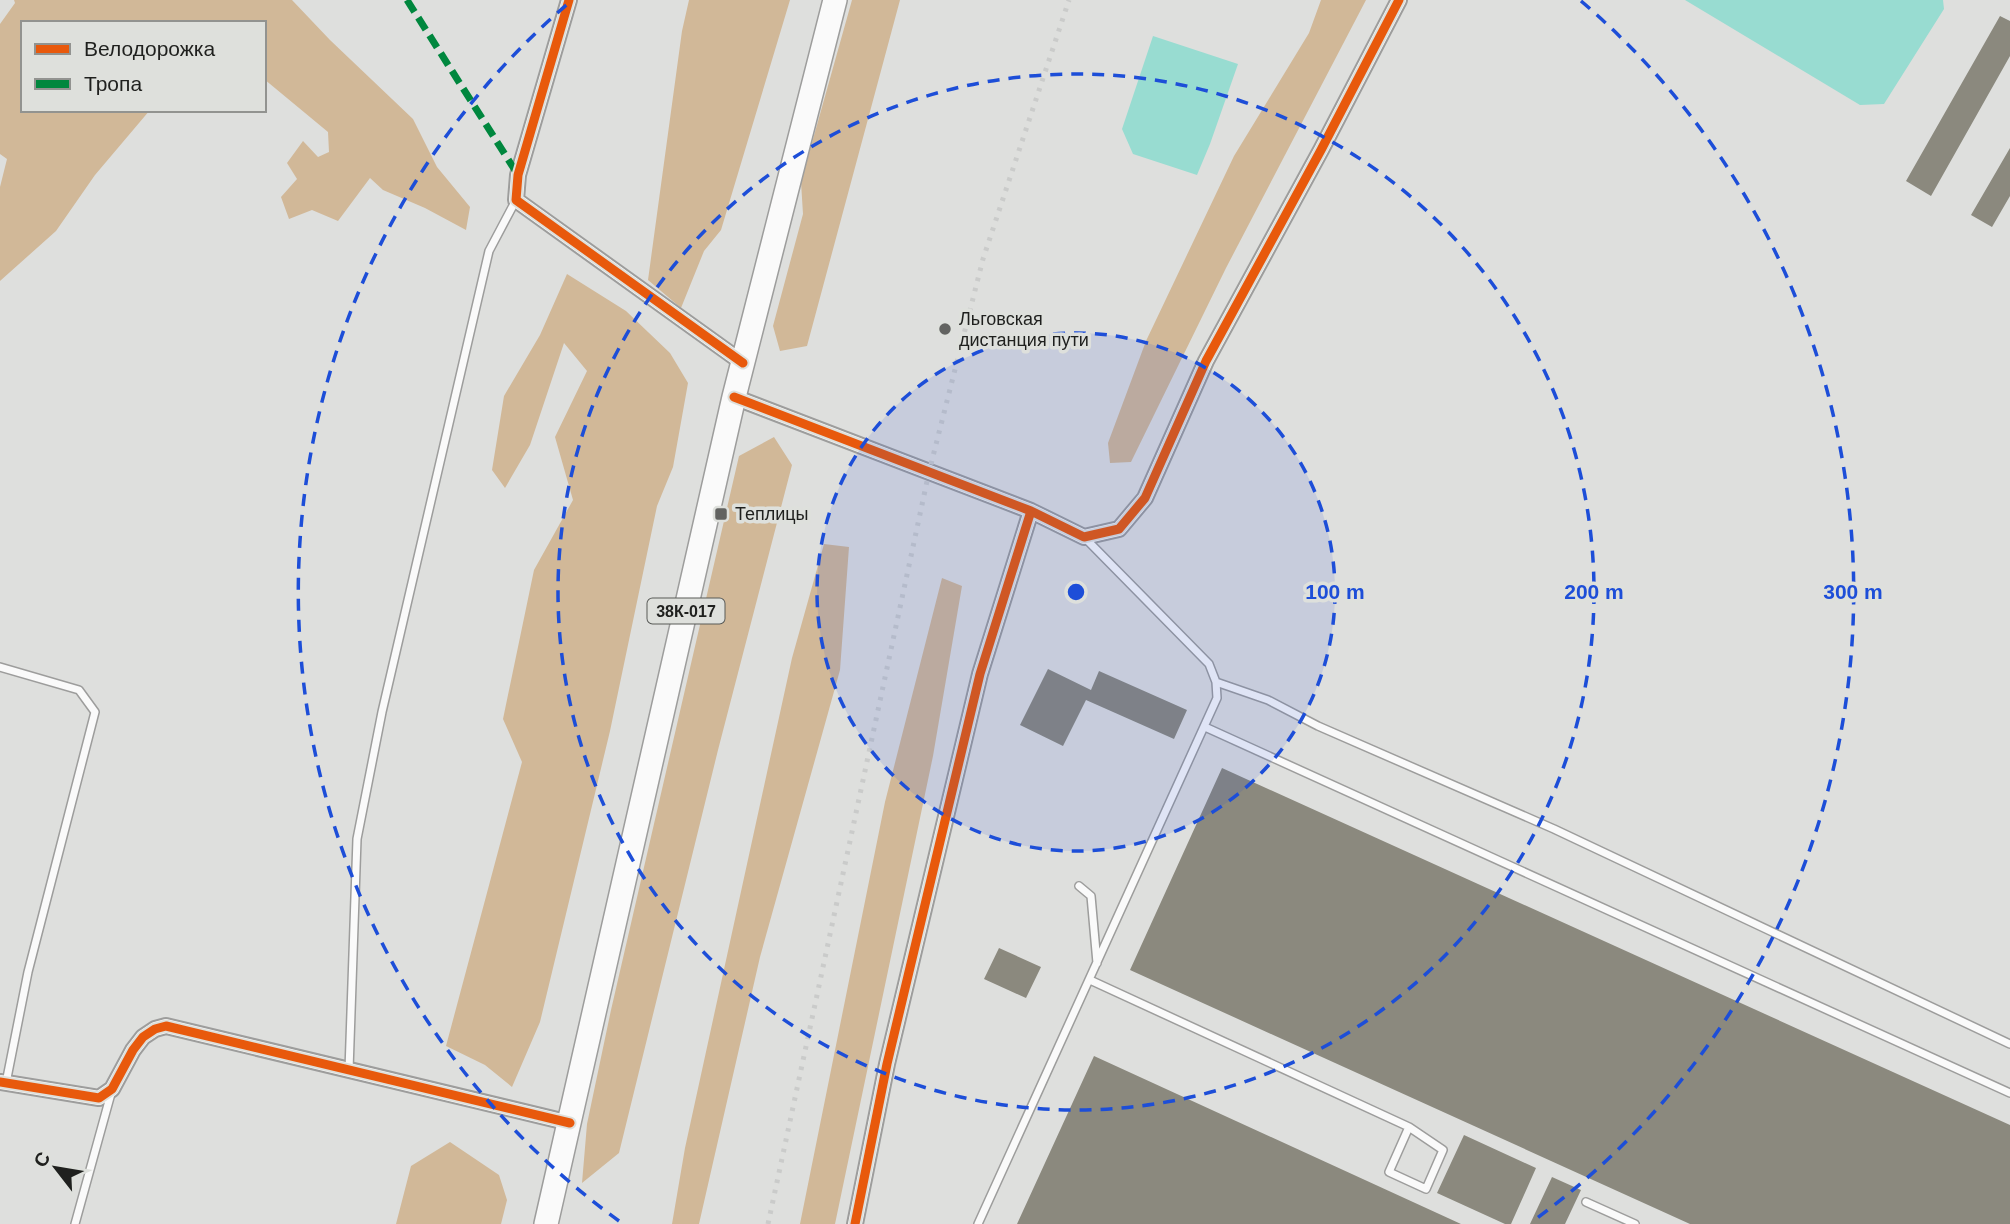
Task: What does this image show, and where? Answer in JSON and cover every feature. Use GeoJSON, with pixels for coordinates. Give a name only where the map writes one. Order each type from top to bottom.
{"type":"FeatureCollection","features":[{"type":"Feature","properties":{"kind":"main road","name":"38К-017"},"geometry":{"type":"LineString","coordinates":[[546,1224],[734,397],[835,0]]}},
{"type":"Feature","properties":{"kind":"street"},"geometry":{"type":"LineString","coordinates":[[569,0],[518,175],[516,200],[743,363]]}},
{"type":"Feature","properties":{"kind":"street"},"geometry":{"type":"LineString","coordinates":[[734,397],[1031,511],[1084,537],[1119,529],[1145,498],[1206,361],[1399,0]]}},
{"type":"Feature","properties":{"kind":"street"},"geometry":{"type":"LineString","coordinates":[[855,1224],[887,1064],[979,674],[1031,511]]}},
{"type":"Feature","properties":{"kind":"street"},"geometry":{"type":"LineString","coordinates":[[3,1083],[99,1098],[112,1089],[143,1037],[166,1026],[570,1123]]}},
{"type":"Feature","properties":{"kind":"lane"},"geometry":{"type":"LineString","coordinates":[[349,1070],[357,838],[385,698],[489,251],[516,200]]}},
{"type":"Feature","properties":{"kind":"lane"},"geometry":{"type":"LineString","coordinates":[[978,1224],[1217,698],[1216,682],[1209,664],[1084,537]]}},
{"type":"Feature","properties":{"kind":"lane"},"geometry":{"type":"LineString","coordinates":[[0,667],[79,690],[95,712],[28,972],[3,1083]]}},
{"type":"Feature","properties":{"kind":"lane"},"geometry":{"type":"LineString","coordinates":[[1216,682],[1268,700],[1318,726],[1554,829],[2010,1044]]}},
{"type":"Feature","properties":{"kind":"lane"},"geometry":{"type":"LineString","coordinates":[[1205,727],[2010,1093]]}},
{"type":"Feature","properties":{"kind":"lane"},"geometry":{"type":"LineString","coordinates":[[1079,886],[1091,896],[1097,964]]}},
{"type":"Feature","properties":{"kind":"lane"},"geometry":{"type":"LineString","coordinates":[[1090,980],[1409,1127],[1443,1150],[1426,1189],[1389,1172],[1409,1127]]}},
{"type":"Feature","properties":{"kind":"lane"},"geometry":{"type":"LineString","coordinates":[[75,1224],[112,1089]]}},
{"type":"Feature","properties":{"kind":"lane"},"geometry":{"type":"LineString","coordinates":[[1586,1202],[1635,1224]]}},
{"type":"Feature","properties":{"kind":"shaded area"},"geometry":{"type":"Polygon","coordinates":[[[14,0],[292,0],[413,119],[437,167],[470,207],[466,230],[383,190],[370,178],[338,221],[312,210],[289,219],[281,197],[297,179],[287,163],[303,141],[318,157],[329,152],[328,132],[266,81],[266,21],[21,21],[21,112],[148,112],[95,175],[56,231],[0,281],[0,187],[7,159],[0,154],[0,24],[15,3],[14,0]]]}},
{"type":"Feature","properties":{"kind":"shaded area"},"geometry":{"type":"Polygon","coordinates":[[[689,0],[790,0],[721,230],[704,251],[681,308],[648,280],[682,31],[689,0]]]}},
{"type":"Feature","properties":{"kind":"shaded area"},"geometry":{"type":"Polygon","coordinates":[[[852,0],[900,0],[807,346],[780,351],[773,326],[803,214],[801,182],[852,0]]]}},
{"type":"Feature","properties":{"kind":"shaded area"},"geometry":{"type":"Polygon","coordinates":[[[1321,0],[1366,0],[1226,268],[1131,462],[1110,463],[1108,443],[1146,341],[1234,156],[1309,33],[1321,0]]]}},
{"type":"Feature","properties":{"kind":"shaded area"},"geometry":{"type":"Polygon","coordinates":[[[567,274],[626,311],[670,353],[688,383],[673,467],[657,506],[610,731],[540,1022],[512,1087],[485,1065],[446,1046],[522,762],[503,719],[534,570],[573,500],[555,437],[587,371],[564,343],[530,445],[505,488],[492,470],[504,396],[540,335],[567,274]]]}},
{"type":"Feature","properties":{"kind":"shaded area"},"geometry":{"type":"Polygon","coordinates":[[[774,437],[792,465],[718,750],[619,1153],[582,1183],[587,1124],[611,1010],[739,456],[774,437]]]}},
{"type":"Feature","properties":{"kind":"shaded area"},"geometry":{"type":"Polygon","coordinates":[[[824,544],[849,547],[840,670],[760,957],[699,1224],[672,1224],[685,1148],[792,658],[824,544]]]}},
{"type":"Feature","properties":{"kind":"shaded area"},"geometry":{"type":"Polygon","coordinates":[[[942,578],[962,586],[933,756],[835,1224],[800,1224],[885,802],[942,578]]]}},
{"type":"Feature","properties":{"kind":"shaded area"},"geometry":{"type":"Polygon","coordinates":[[[450,1142],[499,1175],[507,1200],[501,1224],[396,1224],[411,1166],[450,1142]]]}},
{"type":"Feature","properties":{"kind":"water"},"geometry":{"type":"Polygon","coordinates":[[[1685,0],[1943,0],[1944,9],[1884,104],[1860,105],[1685,0]]]}},
{"type":"Feature","properties":{"kind":"water"},"geometry":{"type":"Polygon","coordinates":[[[1153,36],[1238,64],[1197,175],[1133,154],[1122,129],[1153,36]]]}},
{"type":"Feature","properties":{"kind":"building"},"geometry":{"type":"Polygon","coordinates":[[[2000,16],[2010,21],[2010,56],[1931,196],[1906,181],[2000,16]]]}},
{"type":"Feature","properties":{"kind":"building"},"geometry":{"type":"Polygon","coordinates":[[[2010,148],[2010,196],[1992,227],[1971,215],[2010,148]]]}},
{"type":"Feature","properties":{"kind":"building"},"geometry":{"type":"Polygon","coordinates":[[[1048,669],[1091,690],[1099,671],[1187,710],[1174,739],[1086,700],[1063,746],[1020,725],[1048,669]]]}},
{"type":"Feature","properties":{"kind":"building"},"geometry":{"type":"Polygon","coordinates":[[[1222,768],[2010,1125],[2010,1224],[1690,1224],[1130,970],[1222,768]]]}},
{"type":"Feature","properties":{"kind":"building"},"geometry":{"type":"Polygon","coordinates":[[[999,948],[1041,967],[1026,998],[984,979],[999,948]]]}},
{"type":"Feature","properties":{"kind":"building"},"geometry":{"type":"Polygon","coordinates":[[[1094,1056],[1461,1224],[1017,1224],[1094,1056]]]}},
{"type":"Feature","properties":{"kind":"building"},"geometry":{"type":"Polygon","coordinates":[[[1464,1135],[1536,1168],[1511,1224],[1505,1224],[1437,1193],[1464,1135]]]}},
{"type":"Feature","properties":{"kind":"building"},"geometry":{"type":"Polygon","coordinates":[[[1552,1177],[1581,1190],[1565,1224],[1530,1224],[1552,1177]]]}},
{"type":"Feature","properties":{"kind":"railway"},"geometry":{"type":"LineString","coordinates":[[768,1224],[929,472],[983,259],[1069,0]]}},
{"type":"Feature","properties":{"kind":"marked path"},"geometry":{"type":"LineString","coordinates":[[407,0],[518,175]]}},
{"type":"Feature","properties":{"kind":"cycle path"},"geometry":{"type":"LineString","coordinates":[[569,0],[518,175],[516,200],[743,363]]}},
{"type":"Feature","properties":{"kind":"cycle path"},"geometry":{"type":"LineString","coordinates":[[734,397],[1031,511],[1084,537],[1119,529],[1145,498],[1206,361],[1399,0]]}},
{"type":"Feature","properties":{"kind":"cycle path"},"geometry":{"type":"LineString","coordinates":[[855,1224],[887,1064],[980,674],[1031,511]]}},
{"type":"Feature","properties":{"kind":"cycle path"},"geometry":{"type":"LineString","coordinates":[[0,1082],[99,1098],[112,1089],[143,1037],[166,1026],[570,1123]]}},
{"type":"Feature","properties":{"kind":"place","name":"Льговская дистанция пути"},"geometry":{"type":"Point","coordinates":[945,329]}},
{"type":"Feature","properties":{"kind":"place","name":"Теплицы"},"geometry":{"type":"Point","coordinates":[721,514]}}]}
